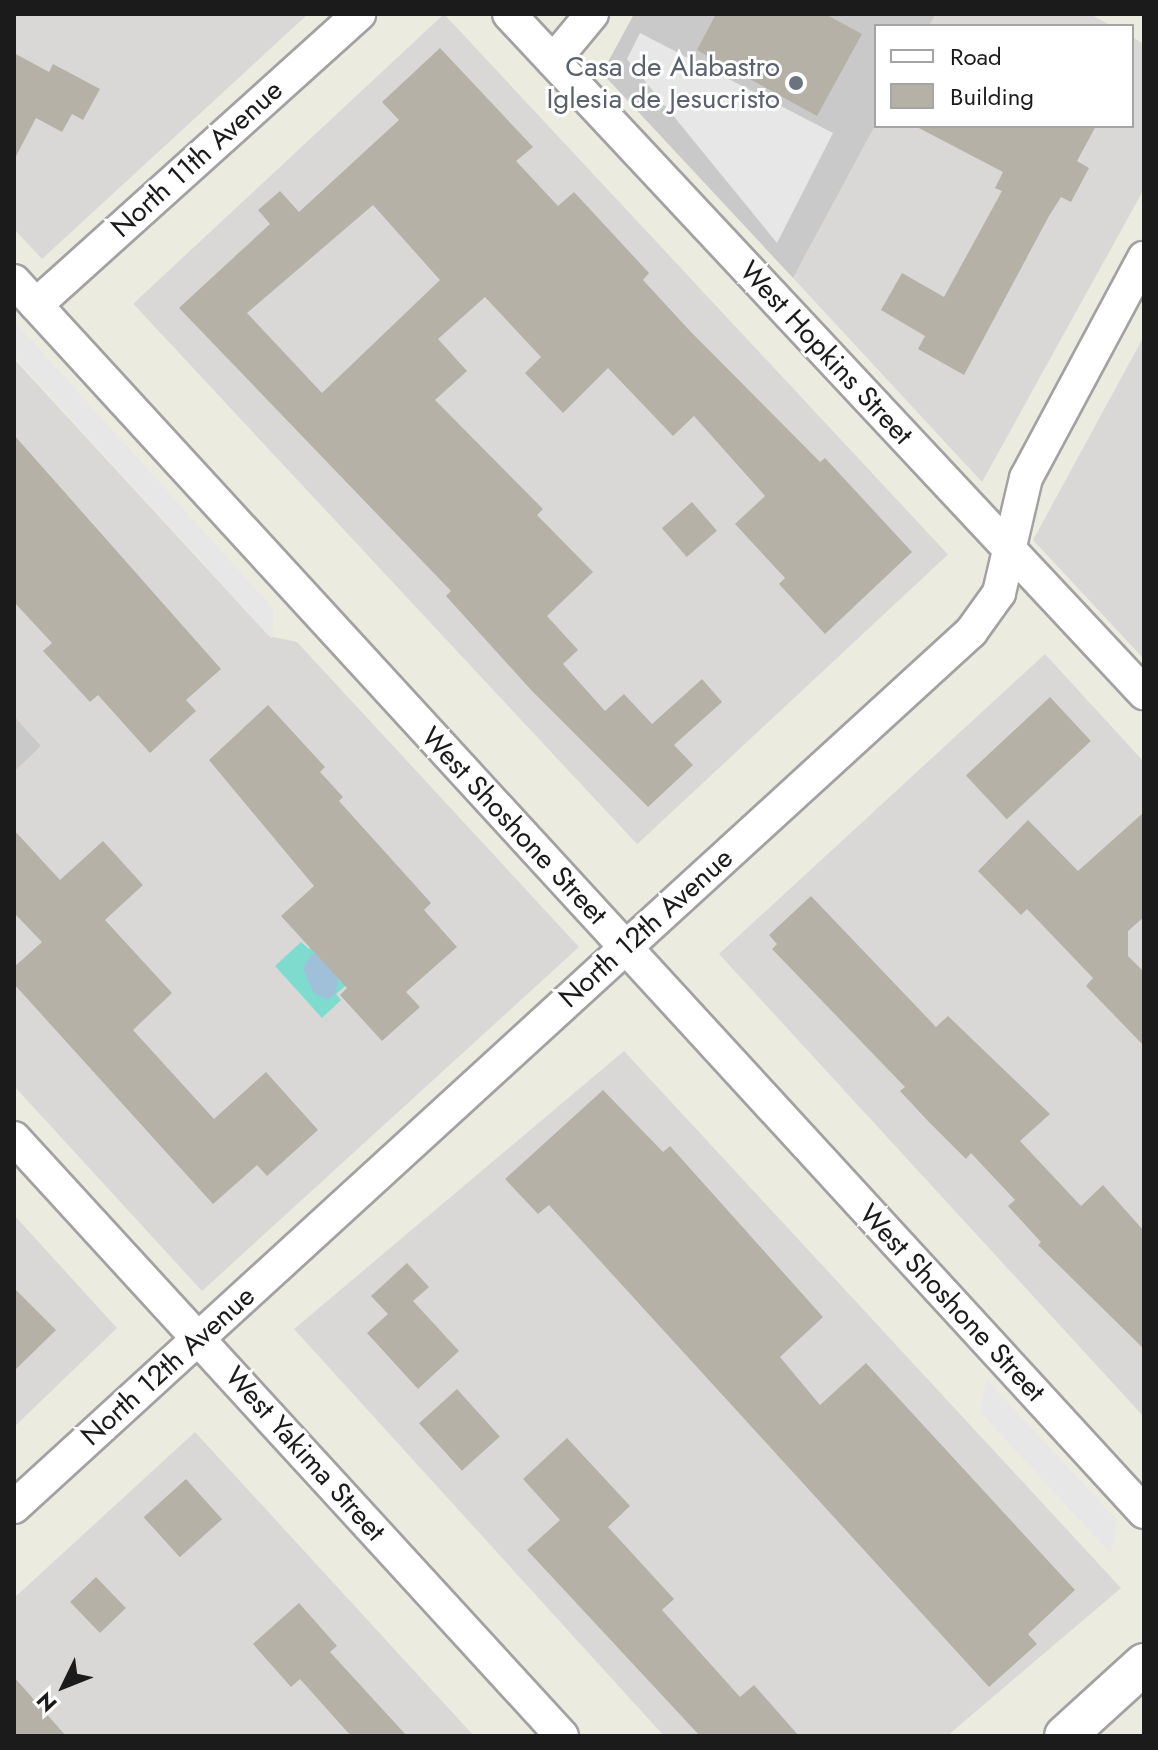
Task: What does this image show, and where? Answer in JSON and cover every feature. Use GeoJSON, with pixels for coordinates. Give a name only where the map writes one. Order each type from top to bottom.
{"type":"FeatureCollection","features":[{"type":"Feature","properties":{"kind":"street","name":"North 11th Avenue"},"geometry":{"type":"LineString","coordinates":[[36,305],[359,14]]}},
{"type":"Feature","properties":{"kind":"street","name":"West Hopkins Street"},"geometry":{"type":"LineString","coordinates":[[509,14],[1144,693]]}},
{"type":"Feature","properties":{"kind":"street"},"geometry":{"type":"LineString","coordinates":[[553,61],[592,14]]}},
{"type":"Feature","properties":{"kind":"street","name":"North 12th Avenue"},"geometry":{"type":"LineString","coordinates":[[14,1507],[971,632],[999,593],[1012,551],[1026,478],[1144,258]]}},
{"type":"Feature","properties":{"kind":"street","name":"West Shoshone Street"},"geometry":{"type":"LineString","coordinates":[[14,281],[1144,1512]]}},
{"type":"Feature","properties":{"kind":"street","name":"West Yakima Street"},"geometry":{"type":"LineString","coordinates":[[14,1138],[562,1736]]}},
{"type":"Feature","properties":{"kind":"street"},"geometry":{"type":"LineString","coordinates":[[1065,1736],[1144,1664]]}},
{"type":"Feature","properties":{"kind":"shaded area"},"geometry":{"type":"Polygon","coordinates":[[[14,14],[308,14],[42,259],[14,229],[14,14]]]}},
{"type":"Feature","properties":{"kind":"shaded area"},"geometry":{"type":"Polygon","coordinates":[[[444,14],[948,554],[637,844],[133,304],[444,14]]]}},
{"type":"Feature","properties":{"kind":"shaded area"},"geometry":{"type":"Polygon","coordinates":[[[634,14],[936,14],[930,24],[874,24],[874,128],[793,278],[602,73],[634,14]]]}},
{"type":"Feature","properties":{"kind":"shaded area"},"geometry":{"type":"Polygon","coordinates":[[[936,14],[1090,14],[1108,24],[930,24],[936,14]]]}},
{"type":"Feature","properties":{"kind":"shaded area"},"geometry":{"type":"Polygon","coordinates":[[[640,33],[833,133],[777,243],[627,59],[640,33]]]}},
{"type":"Feature","properties":{"kind":"shaded area"},"geometry":{"type":"Polygon","coordinates":[[[1134,38],[1144,44],[1144,189],[982,482],[793,278],[874,128],[1134,128],[1134,38]]]}},
{"type":"Feature","properties":{"kind":"shaded area"},"geometry":{"type":"Polygon","coordinates":[[[14,321],[274,609],[272,639],[14,356],[14,321]]]}},
{"type":"Feature","properties":{"kind":"shaded area"},"geometry":{"type":"Polygon","coordinates":[[[1144,336],[1144,659],[1033,540],[1144,336]]]}},
{"type":"Feature","properties":{"kind":"shaded area"},"geometry":{"type":"Polygon","coordinates":[[[14,359],[269,636],[297,642],[579,947],[202,1291],[14,1086],[14,772],[41,746],[14,716],[14,359]]]}},
{"type":"Feature","properties":{"kind":"shaded area"},"geometry":{"type":"Polygon","coordinates":[[[1045,654],[1144,762],[1144,1417],[719,954],[1045,654]]]}},
{"type":"Feature","properties":{"kind":"shaded area"},"geometry":{"type":"Polygon","coordinates":[[[14,716],[41,746],[14,772],[14,716]]]}},
{"type":"Feature","properties":{"kind":"shaded area"},"geometry":{"type":"Polygon","coordinates":[[[338,923],[373,962],[336,994],[341,1000],[322,1018],[275,966],[301,942],[309,949],[338,923]]]}},
{"type":"Feature","properties":{"kind":"shaded area"},"geometry":{"type":"Polygon","coordinates":[[[323,952],[338,978],[336,993],[327,1000],[313,992],[303,968],[311,955],[323,952]]]}},
{"type":"Feature","properties":{"kind":"shaded area"},"geometry":{"type":"Polygon","coordinates":[[[624,1051],[1121,1588],[947,1736],[664,1736],[294,1329],[624,1051]]]}},
{"type":"Feature","properties":{"kind":"shaded area"},"geometry":{"type":"Polygon","coordinates":[[[14,1215],[117,1328],[14,1427],[14,1215]]]}},
{"type":"Feature","properties":{"kind":"shaded area"},"geometry":{"type":"Polygon","coordinates":[[[986,1379],[1117,1520],[1111,1554],[981,1413],[986,1379]]]}},
{"type":"Feature","properties":{"kind":"shaded area"},"geometry":{"type":"Polygon","coordinates":[[[195,1432],[474,1736],[14,1736],[14,1598],[195,1432]]]}},
{"type":"Feature","properties":{"kind":"building","name":"Casa de Alabastro Iglesia de Jesucristo"},"geometry":{"type":"Polygon","coordinates":[[[716,14],[825,14],[862,34],[817,116],[697,50],[716,14]]]}},
{"type":"Feature","properties":{"kind":"building"},"geometry":{"type":"Polygon","coordinates":[[[440,48],[533,147],[516,161],[558,206],[574,192],[649,273],[643,280],[690,331],[820,462],[825,458],[912,552],[825,634],[779,584],[785,578],[735,524],[765,496],[694,416],[673,436],[608,368],[563,413],[525,373],[541,357],[485,297],[438,339],[467,371],[435,400],[543,509],[537,515],[593,572],[547,616],[578,650],[563,664],[605,711],[624,694],[652,724],[702,679],[722,702],[674,745],[693,765],[648,807],[532,691],[446,596],[451,591],[179,308],[270,224],[258,210],[280,191],[299,212],[399,120],[382,102],[440,48]],[[373,205],[247,313],[322,393],[440,280],[373,205]]]}},
{"type":"Feature","properties":{"kind":"building"},"geometry":{"type":"Polygon","coordinates":[[[14,53],[49,72],[53,64],[100,89],[83,120],[72,114],[62,132],[36,118],[14,160],[14,53]]]}},
{"type":"Feature","properties":{"kind":"building"},"geometry":{"type":"Polygon","coordinates":[[[919,128],[1095,128],[1077,161],[1089,168],[1071,202],[1061,197],[1049,216],[964,375],[918,349],[925,336],[881,310],[902,273],[944,297],[1002,191],[995,188],[1003,172],[919,128]]]}},
{"type":"Feature","properties":{"kind":"building"},"geometry":{"type":"Polygon","coordinates":[[[14,435],[221,669],[186,700],[196,711],[150,753],[98,695],[90,702],[43,651],[52,643],[14,602],[14,435]]]}},
{"type":"Feature","properties":{"kind":"building"},"geometry":{"type":"Polygon","coordinates":[[[692,502],[717,531],[687,557],[662,528],[692,502]]]}},
{"type":"Feature","properties":{"kind":"building"},"geometry":{"type":"Polygon","coordinates":[[[1050,697],[1091,741],[1007,819],[966,775],[1050,697]]]}},
{"type":"Feature","properties":{"kind":"building"},"geometry":{"type":"Polygon","coordinates":[[[268,705],[325,767],[320,772],[343,797],[339,801],[431,903],[424,910],[457,947],[406,992],[420,1007],[382,1041],[340,995],[347,988],[281,916],[314,886],[209,760],[268,705]]]}},
{"type":"Feature","properties":{"kind":"building"},"geometry":{"type":"Polygon","coordinates":[[[1144,812],[1144,917],[1128,931],[1128,956],[1144,972],[1144,1046],[1086,986],[1093,978],[1027,909],[1021,915],[978,871],[1028,820],[1078,871],[1144,812]]]}},
{"type":"Feature","properties":{"kind":"building"},"geometry":{"type":"Polygon","coordinates":[[[14,830],[60,880],[103,841],[143,885],[105,920],[172,993],[133,1030],[214,1119],[266,1072],[318,1130],[267,1176],[257,1165],[213,1204],[14,984],[14,967],[42,942],[14,913],[14,830]]]}},
{"type":"Feature","properties":{"kind":"building"},"geometry":{"type":"Polygon","coordinates":[[[811,896],[936,1027],[948,1016],[1050,1114],[1020,1141],[1081,1206],[1103,1185],[1144,1231],[1144,1349],[1038,1245],[1041,1242],[1008,1206],[1015,1200],[971,1153],[966,1159],[927,1120],[900,1091],[905,1087],[772,949],[777,944],[769,935],[811,896]]]}},
{"type":"Feature","properties":{"kind":"building"},"geometry":{"type":"Polygon","coordinates":[[[603,1090],[663,1152],[670,1146],[823,1317],[780,1357],[820,1405],[866,1363],[1075,1590],[1028,1634],[1037,1644],[989,1687],[549,1205],[538,1214],[505,1179],[603,1090]]]}},
{"type":"Feature","properties":{"kind":"building"},"geometry":{"type":"Polygon","coordinates":[[[407,1263],[429,1287],[413,1301],[459,1351],[418,1389],[367,1333],[388,1314],[371,1296],[407,1263]]]}},
{"type":"Feature","properties":{"kind":"building"},"geometry":{"type":"Polygon","coordinates":[[[14,1288],[56,1330],[14,1371],[14,1288]]]}},
{"type":"Feature","properties":{"kind":"building"},"geometry":{"type":"Polygon","coordinates":[[[457,1389],[500,1437],[462,1471],[419,1423],[457,1389]]]}},
{"type":"Feature","properties":{"kind":"building"},"geometry":{"type":"Polygon","coordinates":[[[567,1438],[630,1506],[608,1527],[674,1599],[662,1610],[740,1697],[754,1685],[799,1736],[700,1736],[527,1550],[560,1520],[523,1479],[567,1438]]]}},
{"type":"Feature","properties":{"kind":"building"},"geometry":{"type":"Polygon","coordinates":[[[186,1479],[222,1519],[180,1557],[144,1517],[186,1479]]]}},
{"type":"Feature","properties":{"kind":"building"},"geometry":{"type":"Polygon","coordinates":[[[96,1577],[126,1608],[100,1633],[70,1602],[96,1577]]]}},
{"type":"Feature","properties":{"kind":"building"},"geometry":{"type":"Polygon","coordinates":[[[299,1603],[337,1646],[330,1652],[407,1736],[351,1736],[300,1679],[291,1687],[253,1644],[299,1603]]]}},
{"type":"Feature","properties":{"kind":"building"},"geometry":{"type":"Polygon","coordinates":[[[14,1677],[66,1736],[14,1736],[14,1677]]]}},
{"type":"Feature","properties":{"kind":"place","name":"Casa de Alabastro Iglesia de Jesucristo"},"geometry":{"type":"Point","coordinates":[796,83]}}]}
